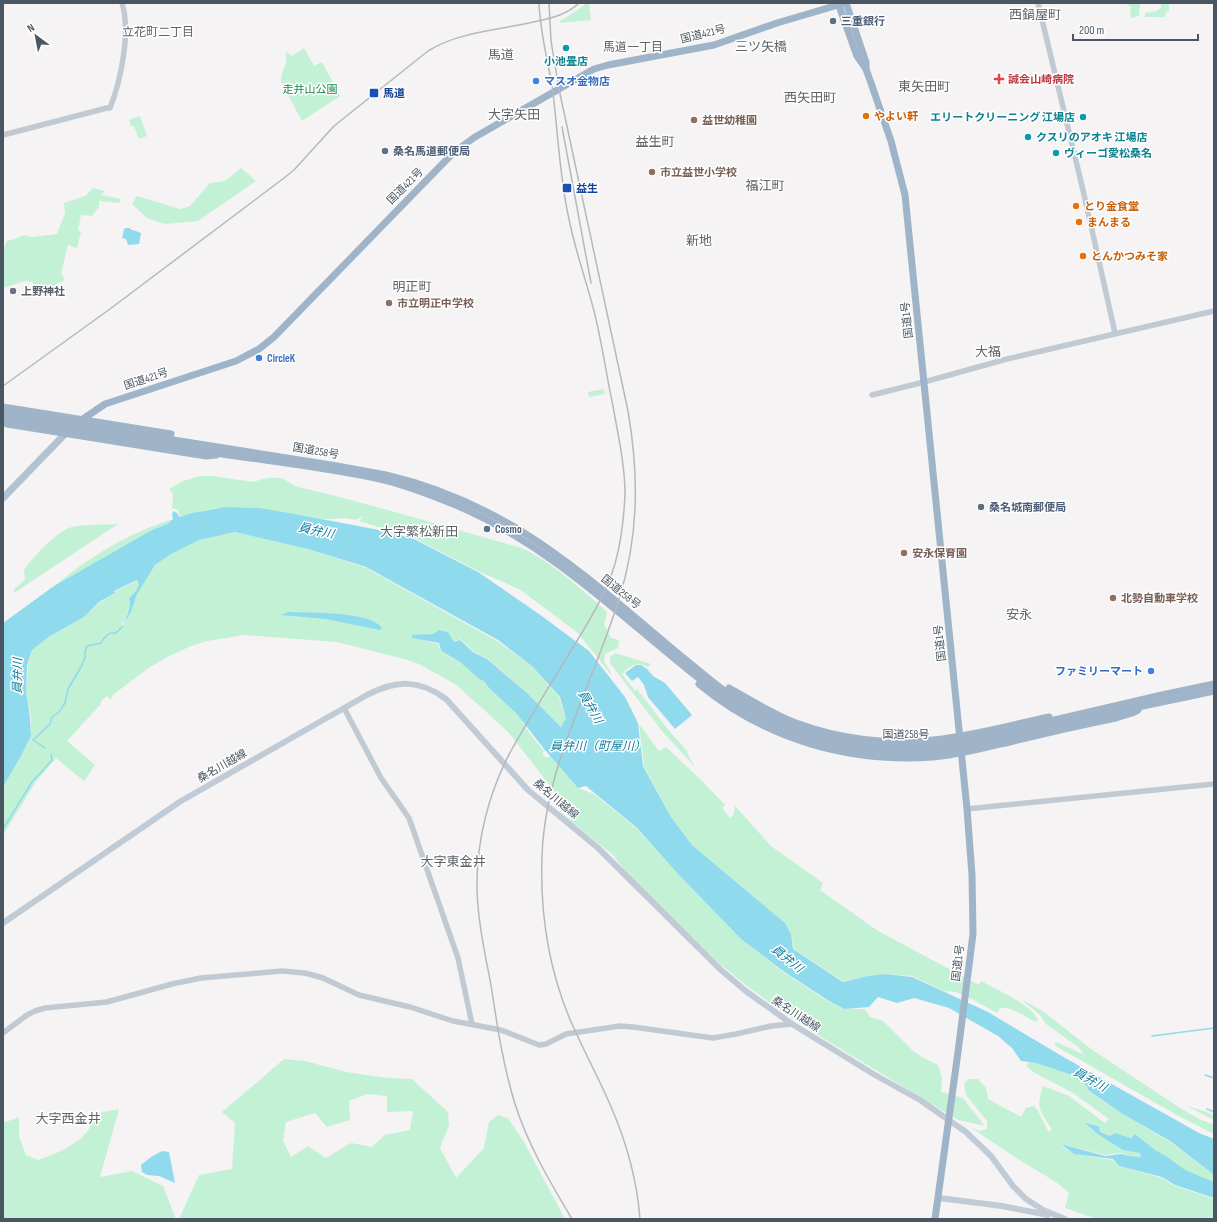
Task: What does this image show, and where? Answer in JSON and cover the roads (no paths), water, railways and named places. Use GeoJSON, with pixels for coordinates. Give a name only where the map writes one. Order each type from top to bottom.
{"type":"FeatureCollection","features":[{"type":"Feature","properties":{"kind":"highway","name":"国道1号"},"geometry":{"type":"LineString","coordinates":[[842,3],[857,56],[866,69],[891,141],[905,195],[967,809],[972,875],[973,934],[950,1121],[935,1219]]}},
{"type":"Feature","properties":{"kind":"highway","name":"国道421号"},"geometry":{"type":"LineString","coordinates":[[68,429],[83,422],[105,404],[236,361],[259,349],[274,337],[454,152],[475,136],[596,68],[714,45],[777,23],[842,3]]}},
{"type":"Feature","properties":{"kind":"highway"},"geometry":{"type":"LineString","coordinates":[[3,407],[83,422]]}},
{"type":"Feature","properties":{"kind":"highway","name":"国道258号"},"geometry":{"type":"LineString","coordinates":[[3,413],[68,429],[83,422],[230,444],[250,451],[387,476],[417,484],[460,500],[526,534],[583,575],[707,677],[735,698],[763,714],[812,734],[882,752],[922,752],[969,746],[1003,735],[1162,695],[1214,684]]}},
{"type":"Feature","properties":{"kind":"highway","name":"国道258号"},"geometry":{"type":"LineString","coordinates":[[3,419],[224,454],[285,462],[386,480],[458,506],[523,540],[580,580],[704,683],[734,703],[773,725],[809,738],[849,748],[862,746]]}},
{"type":"Feature","properties":{"kind":"highway"},"geometry":{"type":"LineString","coordinates":[[3,424],[68,429],[206,456],[224,454]]}},
{"type":"Feature","properties":{"kind":"highway"},"geometry":{"type":"LineString","coordinates":[[678,661],[689,676],[712,695],[733,709],[778,733],[813,745],[867,756],[934,756],[961,753],[1116,718],[1132,713],[1145,706]]}},
{"type":"Feature","properties":{"kind":"highway"},"geometry":{"type":"LineString","coordinates":[[707,677],[776,714],[810,727],[839,735],[862,739],[903,741],[935,740],[960,736],[1144,695],[1162,695]]}},
{"type":"Feature","properties":{"kind":"highway","name":"国道258号"},"geometry":{"type":"LineString","coordinates":[[1003,735],[1214,691]]}},
{"type":"Feature","properties":{"kind":"main road"},"geometry":{"type":"LineString","coordinates":[[3,498],[68,429]]}},
{"type":"Feature","properties":{"kind":"main road","name":"桑名川越線"},"geometry":{"type":"LineString","coordinates":[[3,923],[176,804],[379,689],[399,683],[416,684],[436,692],[446,699],[528,790],[598,848],[721,970],[747,992],[792,1024],[875,1075],[920,1100],[950,1121],[976,1140],[1017,1191],[1043,1210],[1066,1219]]}},
{"type":"Feature","properties":{"kind":"main road","name":"桑名川越線"},"geometry":{"type":"LineString","coordinates":[[939,1198],[1002,1206],[1066,1219]]}},
{"type":"Feature","properties":{"kind":"street"},"geometry":{"type":"LineString","coordinates":[[3,135],[110,108],[120,73],[126,41],[126,17],[122,3]]}},
{"type":"Feature","properties":{"kind":"street"},"geometry":{"type":"LineString","coordinates":[[1038,3],[1083,190],[1115,333]]}},
{"type":"Feature","properties":{"kind":"street"},"geometry":{"type":"LineString","coordinates":[[872,395],[1007,359],[1214,311]]}},
{"type":"Feature","properties":{"kind":"street"},"geometry":{"type":"LineString","coordinates":[[344,708],[381,778],[409,818],[458,958],[472,1024]]}},
{"type":"Feature","properties":{"kind":"street"},"geometry":{"type":"LineString","coordinates":[[967,809],[1214,784]]}},
{"type":"Feature","properties":{"kind":"street"},"geometry":{"type":"LineString","coordinates":[[3,1033],[27,1015],[45,1008],[108,1002],[172,984],[201,978],[282,971],[306,973],[317,976],[359,995],[410,1007],[454,1021],[502,1030],[539,1045],[546,1044],[566,1034],[620,1026],[714,1038],[771,1026],[792,1024]]}},
{"type":"Feature","properties":{"kind":"water"},"geometry":{"type":"Polygon","coordinates":[[[130,228],[141,233],[139,244],[128,245],[126,239],[122,238],[124,229],[130,228]]]}},
{"type":"Feature","properties":{"kind":"water","name":"員弁川（町屋川）"},"geometry":{"type":"Polygon","coordinates":[[[226,507],[259,508],[289,513],[374,529],[412,538],[478,572],[589,651],[625,697],[638,723],[643,766],[671,817],[692,845],[785,923],[791,934],[793,949],[843,982],[868,976],[885,974],[912,977],[988,1012],[1060,1055],[1199,1133],[1214,1139],[1214,1175],[1170,1141],[1121,1113],[1088,1090],[1087,1086],[1072,1075],[1036,1063],[1021,1061],[1012,1048],[998,1036],[949,1008],[914,998],[897,1003],[878,997],[869,1007],[844,1009],[783,971],[741,939],[678,874],[637,828],[586,786],[578,788],[545,750],[516,713],[489,688],[484,681],[479,679],[460,662],[441,651],[439,643],[412,638],[412,635],[433,634],[439,630],[448,632],[454,642],[460,640],[473,652],[487,659],[527,693],[561,727],[566,718],[560,697],[532,666],[498,640],[366,567],[308,549],[235,532],[199,540],[171,554],[155,565],[137,594],[131,612],[123,626],[129,608],[129,598],[136,591],[139,585],[137,580],[114,591],[115,593],[99,602],[84,617],[50,636],[32,650],[27,666],[26,691],[31,736],[3,787],[3,623],[54,586],[150,531],[169,523],[173,519],[173,511],[177,513],[179,517],[192,513],[226,507]]]}},
{"type":"Feature","properties":{"kind":"water"},"geometry":{"type":"Polygon","coordinates":[[[288,612],[338,614],[365,618],[376,622],[382,628],[380,630],[326,619],[281,615],[288,612]]]}},
{"type":"Feature","properties":{"kind":"water"},"geometry":{"type":"Polygon","coordinates":[[[636,665],[641,665],[653,676],[665,683],[692,715],[675,729],[648,697],[644,685],[638,677],[632,681],[625,673],[636,665]]]}},
{"type":"Feature","properties":{"kind":"water"},"geometry":{"type":"Polygon","coordinates":[[[1085,1123],[1099,1126],[1100,1132],[1110,1136],[1115,1133],[1131,1138],[1135,1134],[1155,1150],[1185,1170],[1214,1182],[1214,1198],[1175,1185],[1162,1177],[1119,1166],[1113,1159],[1074,1154],[1061,1144],[1105,1156],[1121,1154],[1141,1157],[1140,1153],[1123,1150],[1099,1135],[1085,1123]]]}},
{"type":"Feature","properties":{"kind":"water"},"geometry":{"type":"Polygon","coordinates":[[[162,1151],[169,1152],[175,1183],[159,1176],[147,1175],[142,1172],[141,1165],[162,1151]]]}},
{"type":"Feature","properties":{"kind":"waterway"},"geometry":{"type":"LineString","coordinates":[[45,748],[33,740],[50,724],[52,717],[59,712],[65,703],[68,689],[81,667],[87,646],[101,643],[107,635],[116,633],[123,626]]}},
{"type":"Feature","properties":{"kind":"waterway"},"geometry":{"type":"LineString","coordinates":[[3,829],[32,782],[52,760],[51,754]]}},
{"type":"Feature","properties":{"kind":"waterway"},"geometry":{"type":"LineString","coordinates":[[1152,1036],[1214,1028]]}},
{"type":"Feature","properties":{"kind":"waterway"},"geometry":{"type":"LineString","coordinates":[[1205,1075],[1214,1078]]}},
{"type":"Feature","properties":{"kind":"waterway"},"geometry":{"type":"LineString","coordinates":[[1207,1109],[1214,1112]]}},
{"type":"Feature","properties":{"kind":"railway"},"geometry":{"type":"LineString","coordinates":[[539,3],[542,34],[552,85],[566,202],[571,231],[594,311],[602,346],[623,461],[625,503],[617,556],[603,595],[587,625],[512,749],[497,782],[482,835],[477,872],[477,890],[480,926],[498,1030],[507,1075],[515,1104],[533,1149],[572,1219]]}},
{"type":"Feature","properties":{"kind":"railway"},"geometry":{"type":"LineString","coordinates":[[549,3],[551,41],[559,89],[628,411],[634,459],[635,505],[634,529],[626,575],[619,599],[572,725],[552,789],[545,822],[542,856],[542,897],[547,938],[562,998],[579,1040],[607,1097],[622,1136],[634,1177],[640,1219]]}},
{"type":"Feature","properties":{"kind":"railway"},"geometry":{"type":"LineString","coordinates":[[3,386],[110,309],[284,178],[294,170],[334,126],[428,51],[440,44],[467,35],[554,17],[565,13],[579,3]]}},
{"type":"Feature","properties":{"kind":"railway"},"geometry":{"type":"LineString","coordinates":[[562,127],[591,283]]}},
{"type":"Feature","properties":{"kind":"place","name":"三重銀行"},"geometry":{"type":"Point","coordinates":[833,21]}},
{"type":"Feature","properties":{"kind":"place","name":"小池畳店"},"geometry":{"type":"Point","coordinates":[566,48]}},
{"type":"Feature","properties":{"kind":"place","name":"誠会山崎病院"},"geometry":{"type":"Point","coordinates":[999,79]}},
{"type":"Feature","properties":{"kind":"place","name":"マスオ金物店"},"geometry":{"type":"Point","coordinates":[536,81]}},
{"type":"Feature","properties":{"kind":"place","name":"馬道"},"geometry":{"type":"Point","coordinates":[374,93]}},
{"type":"Feature","properties":{"kind":"place","name":"やよい軒"},"geometry":{"type":"Point","coordinates":[866,116]}},
{"type":"Feature","properties":{"kind":"place","name":"エリートクリーニング 江場店"},"geometry":{"type":"Point","coordinates":[1083,117]}},
{"type":"Feature","properties":{"kind":"place","name":"益世幼稚園"},"geometry":{"type":"Point","coordinates":[694,120]}},
{"type":"Feature","properties":{"kind":"place","name":"クスリのアオキ 江場店"},"geometry":{"type":"Point","coordinates":[1028,137]}},
{"type":"Feature","properties":{"kind":"place","name":"桑名馬道郵便局"},"geometry":{"type":"Point","coordinates":[385,151]}},
{"type":"Feature","properties":{"kind":"place","name":"ヴィーゴ愛松桑名"},"geometry":{"type":"Point","coordinates":[1056,153]}},
{"type":"Feature","properties":{"kind":"place","name":"市立益世小学校"},"geometry":{"type":"Point","coordinates":[652,172]}},
{"type":"Feature","properties":{"kind":"place","name":"益生"},"geometry":{"type":"Point","coordinates":[567,188]}},
{"type":"Feature","properties":{"kind":"place","name":"とり金食堂"},"geometry":{"type":"Point","coordinates":[1076,206]}},
{"type":"Feature","properties":{"kind":"place","name":"まんまる"},"geometry":{"type":"Point","coordinates":[1079,222]}},
{"type":"Feature","properties":{"kind":"place","name":"とんかつみそ家"},"geometry":{"type":"Point","coordinates":[1083,256]}},
{"type":"Feature","properties":{"kind":"place","name":"上野神社"},"geometry":{"type":"Point","coordinates":[13,291]}},
{"type":"Feature","properties":{"kind":"place","name":"市立明正中学校"},"geometry":{"type":"Point","coordinates":[389,303]}},
{"type":"Feature","properties":{"kind":"place","name":"CircleK"},"geometry":{"type":"Point","coordinates":[259,358]}},
{"type":"Feature","properties":{"kind":"place","name":"桑名城南郵便局"},"geometry":{"type":"Point","coordinates":[981,507]}},
{"type":"Feature","properties":{"kind":"place","name":"Cosmo"},"geometry":{"type":"Point","coordinates":[487,529]}},
{"type":"Feature","properties":{"kind":"place","name":"安永保育園"},"geometry":{"type":"Point","coordinates":[904,553]}},
{"type":"Feature","properties":{"kind":"place","name":"北勢自動車学校"},"geometry":{"type":"Point","coordinates":[1113,598]}},
{"type":"Feature","properties":{"kind":"place","name":"ファミリーマート"},"geometry":{"type":"Point","coordinates":[1151,671]}},
{"type":"Feature","properties":{"kind":"district","name":"西鍋屋町"},"geometry":{"type":"Point","coordinates":[1035,15]}},
{"type":"Feature","properties":{"kind":"district","name":"立花町二丁目"},"geometry":{"type":"Point","coordinates":[158,32]}},
{"type":"Feature","properties":{"kind":"district","name":"馬道一丁目"},"geometry":{"type":"Point","coordinates":[633,47]}},
{"type":"Feature","properties":{"kind":"district","name":"三ツ矢橋"},"geometry":{"type":"Point","coordinates":[761,47]}},
{"type":"Feature","properties":{"kind":"district","name":"馬道"},"geometry":{"type":"Point","coordinates":[501,55]}},
{"type":"Feature","properties":{"kind":"district","name":"東矢田町"},"geometry":{"type":"Point","coordinates":[924,87]}},
{"type":"Feature","properties":{"kind":"district","name":"西矢田町"},"geometry":{"type":"Point","coordinates":[810,98]}},
{"type":"Feature","properties":{"kind":"district","name":"大字矢田"},"geometry":{"type":"Point","coordinates":[514,115]}},
{"type":"Feature","properties":{"kind":"district","name":"益生町"},"geometry":{"type":"Point","coordinates":[655,142]}},
{"type":"Feature","properties":{"kind":"district","name":"福江町"},"geometry":{"type":"Point","coordinates":[765,186]}},
{"type":"Feature","properties":{"kind":"district","name":"新地"},"geometry":{"type":"Point","coordinates":[699,241]}},
{"type":"Feature","properties":{"kind":"district","name":"明正町"},"geometry":{"type":"Point","coordinates":[412,287]}},
{"type":"Feature","properties":{"kind":"district","name":"大福"},"geometry":{"type":"Point","coordinates":[988,352]}},
{"type":"Feature","properties":{"kind":"district","name":"大字繁松新田"},"geometry":{"type":"Point","coordinates":[419,532]}},
{"type":"Feature","properties":{"kind":"district","name":"安永"},"geometry":{"type":"Point","coordinates":[1019,615]}},
{"type":"Feature","properties":{"kind":"district","name":"大字東金井"},"geometry":{"type":"Point","coordinates":[453,862]}},
{"type":"Feature","properties":{"kind":"district","name":"大字西金井"},"geometry":{"type":"Point","coordinates":[68,1119]}},
{"type":"Feature","properties":{"kind":"park label","name":"走井山公園"},"geometry":{"type":"Point","coordinates":[310,89]}},
{"type":"Feature","properties":{"kind":"water label","name":"員弁川"},"geometry":{"type":"Point","coordinates":[316,531]}},
{"type":"Feature","properties":{"kind":"water label","name":"員弁川"},"geometry":{"type":"Point","coordinates":[18,676]}},
{"type":"Feature","properties":{"kind":"water label","name":"員弁川"},"geometry":{"type":"Point","coordinates":[590,707]}},
{"type":"Feature","properties":{"kind":"water label","name":"員弁川"},"geometry":{"type":"Point","coordinates":[787,959]}},
{"type":"Feature","properties":{"kind":"water label","name":"員弁川"},"geometry":{"type":"Point","coordinates":[1090,1080]}}]}
